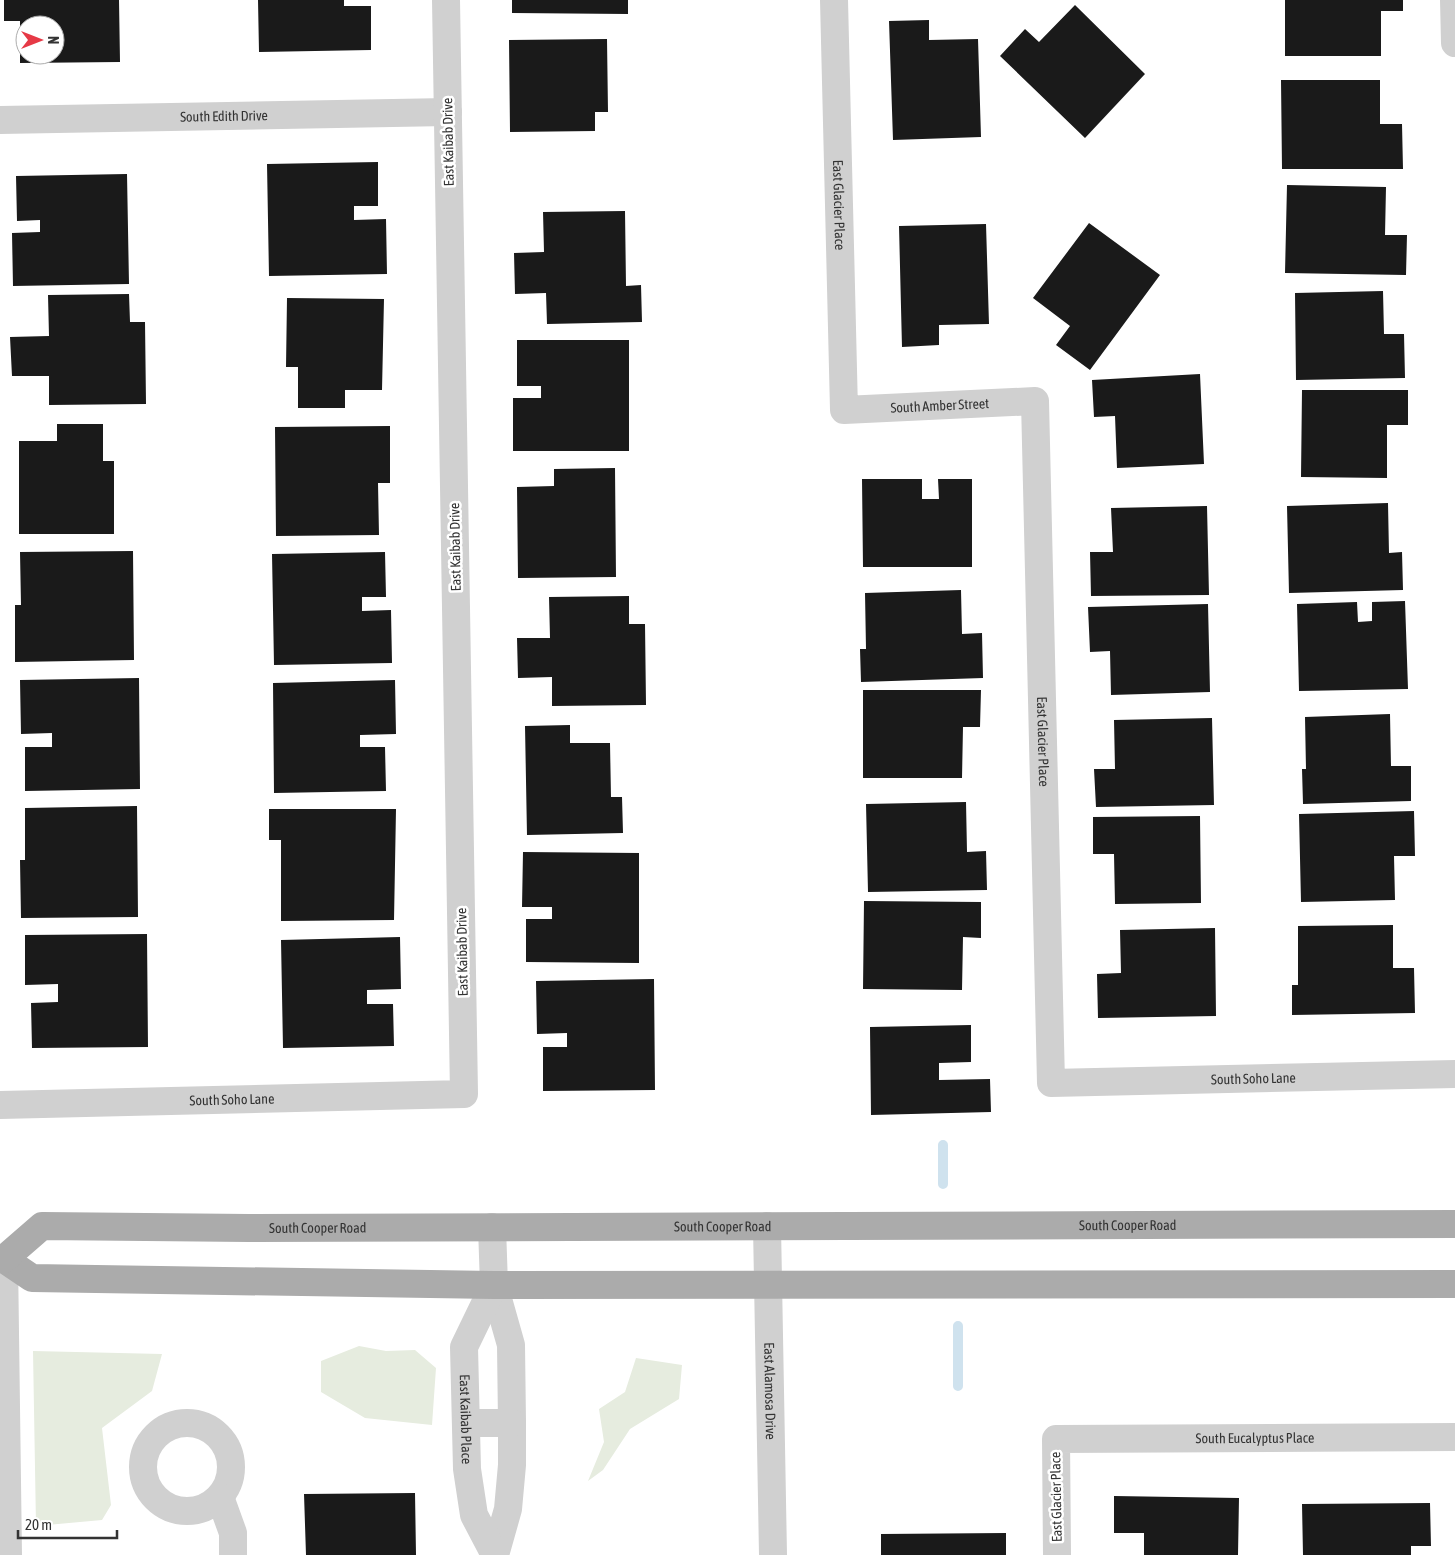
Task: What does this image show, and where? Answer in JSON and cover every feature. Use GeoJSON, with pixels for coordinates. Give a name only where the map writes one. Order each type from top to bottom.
{"type":"FeatureCollection","features":[{"type":"Feature","properties":{"kind":"main road","name":"South Cooper Road"},"geometry":{"type":"LineString","coordinates":[[2,1259],[42,1226],[492,1227],[1455,1224]]}},
{"type":"Feature","properties":{"kind":"main road"},"geometry":{"type":"LineString","coordinates":[[2,1259],[32,1278],[494,1285],[1455,1284]]}},
{"type":"Feature","properties":{"kind":"street","name":"East Kaibab Drive"},"geometry":{"type":"LineString","coordinates":[[446,0],[464,1094]]}},
{"type":"Feature","properties":{"kind":"street","name":"East Glacier Place"},"geometry":{"type":"LineString","coordinates":[[834,0],[844,410]]}},
{"type":"Feature","properties":{"kind":"street"},"geometry":{"type":"LineString","coordinates":[[1454,0],[1455,43]]}},
{"type":"Feature","properties":{"kind":"street","name":"South Edith Drive"},"geometry":{"type":"LineString","coordinates":[[0,120],[448,112]]}},
{"type":"Feature","properties":{"kind":"street","name":"East Glacier Place"},"geometry":{"type":"LineString","coordinates":[[1035,401],[1051,1082]]}},
{"type":"Feature","properties":{"kind":"street","name":"South Amber Street"},"geometry":{"type":"LineString","coordinates":[[844,410],[1035,401]]}},
{"type":"Feature","properties":{"kind":"street","name":"South Soho Lane"},"geometry":{"type":"LineString","coordinates":[[1051,1082],[1455,1074]]}},
{"type":"Feature","properties":{"kind":"street","name":"South Soho Lane"},"geometry":{"type":"LineString","coordinates":[[0,1105],[464,1094]]}},
{"type":"Feature","properties":{"kind":"street","name":"East Alamosa Drive"},"geometry":{"type":"LineString","coordinates":[[767,1226],[773,1555]]}},
{"type":"Feature","properties":{"kind":"street","name":"East Kaibab Place"},"geometry":{"type":"LineString","coordinates":[[492,1227],[494,1285],[510,1345],[512,1423],[512,1465],[508,1509],[495,1555]]}},
{"type":"Feature","properties":{"kind":"street"},"geometry":{"type":"LineString","coordinates":[[2,1259],[8,1555]]}},
{"type":"Feature","properties":{"kind":"street","name":"East Kaibab Place"},"geometry":{"type":"LineString","coordinates":[[494,1285],[464,1347],[467,1469],[474,1515],[495,1555]]}},
{"type":"Feature","properties":{"kind":"street"},"geometry":{"type":"LineString","coordinates":[[466,1423],[512,1423]]}},
{"type":"Feature","properties":{"kind":"street","name":"South Eucalyptus Place"},"geometry":{"type":"LineString","coordinates":[[1056,1439],[1455,1437]]}},
{"type":"Feature","properties":{"kind":"street","name":"East Glacier Place"},"geometry":{"type":"LineString","coordinates":[[1056,1439],[1057,1555]]}},
{"type":"Feature","properties":{"kind":"street"},"geometry":{"type":"LineString","coordinates":[[220,1497],[233,1533],[233,1555]]}},
{"type":"Feature","properties":{"kind":"shaded area"},"geometry":{"type":"Polygon","coordinates":[[[359,1346],[386,1351],[415,1350],[436,1368],[432,1425],[365,1418],[321,1392],[321,1361],[359,1346]]]}},
{"type":"Feature","properties":{"kind":"shaded area"},"geometry":{"type":"Polygon","coordinates":[[[33,1351],[162,1354],[152,1391],[102,1428],[111,1505],[102,1520],[36,1526],[33,1351]]]}},
{"type":"Feature","properties":{"kind":"shaded area"},"geometry":{"type":"Polygon","coordinates":[[[636,1358],[682,1365],[679,1399],[630,1429],[603,1470],[588,1481],[604,1442],[599,1409],[625,1392],[636,1358]]]}},
{"type":"Feature","properties":{"kind":"building"},"geometry":{"type":"Polygon","coordinates":[[[4,0],[119,0],[120,62],[65,63],[65,15],[15,15],[15,21],[4,21],[4,0]]]}},
{"type":"Feature","properties":{"kind":"building"},"geometry":{"type":"Polygon","coordinates":[[[258,0],[344,0],[344,6],[371,6],[371,50],[259,52],[258,0]]]}},
{"type":"Feature","properties":{"kind":"building"},"geometry":{"type":"Polygon","coordinates":[[[512,0],[628,0],[628,14],[512,13],[512,0]]]}},
{"type":"Feature","properties":{"kind":"building"},"geometry":{"type":"Polygon","coordinates":[[[1285,0],[1403,0],[1403,11],[1381,11],[1381,56],[1285,56],[1285,0]]]}},
{"type":"Feature","properties":{"kind":"building"},"geometry":{"type":"Polygon","coordinates":[[[1075,5],[1145,74],[1085,138],[1000,56],[1025,29],[1039,42],[1075,5]]]}},
{"type":"Feature","properties":{"kind":"building"},"geometry":{"type":"Polygon","coordinates":[[[929,20],[929,40],[978,39],[981,137],[893,140],[889,21],[929,20]]]}},
{"type":"Feature","properties":{"kind":"building"},"geometry":{"type":"Polygon","coordinates":[[[607,39],[608,112],[595,112],[595,131],[510,132],[509,40],[607,39]]]}},
{"type":"Feature","properties":{"kind":"building"},"geometry":{"type":"Polygon","coordinates":[[[1281,80],[1380,80],[1380,124],[1402,124],[1403,169],[1282,169],[1281,80]]]}},
{"type":"Feature","properties":{"kind":"building"},"geometry":{"type":"Polygon","coordinates":[[[378,162],[378,206],[354,206],[354,220],[386,219],[387,274],[269,276],[267,164],[378,162]]]}},
{"type":"Feature","properties":{"kind":"building"},"geometry":{"type":"Polygon","coordinates":[[[127,174],[129,284],[13,286],[12,233],[40,232],[40,220],[17,221],[16,176],[127,174]]]}},
{"type":"Feature","properties":{"kind":"building"},"geometry":{"type":"Polygon","coordinates":[[[1287,185],[1386,187],[1385,235],[1407,235],[1406,275],[1285,273],[1287,185]]]}},
{"type":"Feature","properties":{"kind":"building"},"geometry":{"type":"Polygon","coordinates":[[[625,211],[626,286],[641,285],[642,322],[547,324],[546,293],[515,294],[514,253],[544,252],[543,212],[625,211]]]}},
{"type":"Feature","properties":{"kind":"building"},"geometry":{"type":"Polygon","coordinates":[[[1089,223],[1160,275],[1090,370],[1056,345],[1070,326],[1033,298],[1089,223]]]}},
{"type":"Feature","properties":{"kind":"building"},"geometry":{"type":"Polygon","coordinates":[[[986,224],[989,324],[939,325],[939,345],[902,347],[899,226],[986,224]]]}},
{"type":"Feature","properties":{"kind":"building"},"geometry":{"type":"Polygon","coordinates":[[[1383,291],[1384,334],[1404,334],[1405,378],[1296,380],[1295,293],[1383,291]]]}},
{"type":"Feature","properties":{"kind":"building"},"geometry":{"type":"Polygon","coordinates":[[[129,294],[130,322],[145,322],[146,404],[49,405],[49,376],[12,376],[10,337],[49,336],[48,295],[129,294]]]}},
{"type":"Feature","properties":{"kind":"building"},"geometry":{"type":"Polygon","coordinates":[[[287,298],[384,299],[382,390],[345,390],[345,408],[298,408],[298,367],[286,367],[287,298]]]}},
{"type":"Feature","properties":{"kind":"building"},"geometry":{"type":"Polygon","coordinates":[[[517,340],[629,340],[629,451],[513,451],[513,398],[541,398],[541,386],[517,386],[517,340]]]}},
{"type":"Feature","properties":{"kind":"building"},"geometry":{"type":"Polygon","coordinates":[[[1200,374],[1204,464],[1117,468],[1115,416],[1094,417],[1092,380],[1200,374]]]}},
{"type":"Feature","properties":{"kind":"building"},"geometry":{"type":"Polygon","coordinates":[[[1302,390],[1408,390],[1408,425],[1387,425],[1387,478],[1301,477],[1302,390]]]}},
{"type":"Feature","properties":{"kind":"building"},"geometry":{"type":"Polygon","coordinates":[[[57,424],[103,424],[103,461],[114,461],[114,534],[19,534],[19,441],[57,441],[57,424]]]}},
{"type":"Feature","properties":{"kind":"building"},"geometry":{"type":"Polygon","coordinates":[[[390,426],[390,483],[378,483],[379,535],[276,536],[275,427],[390,426]]]}},
{"type":"Feature","properties":{"kind":"building"},"geometry":{"type":"Polygon","coordinates":[[[615,468],[616,577],[518,578],[517,487],[554,486],[554,469],[615,468]]]}},
{"type":"Feature","properties":{"kind":"building"},"geometry":{"type":"Polygon","coordinates":[[[862,479],[922,479],[922,499],[939,499],[938,479],[972,479],[972,567],[863,567],[862,479]]]}},
{"type":"Feature","properties":{"kind":"building"},"geometry":{"type":"Polygon","coordinates":[[[1388,503],[1389,553],[1402,552],[1403,590],[1289,593],[1287,506],[1388,503]]]}},
{"type":"Feature","properties":{"kind":"building"},"geometry":{"type":"Polygon","coordinates":[[[1207,506],[1209,595],[1091,596],[1090,552],[1113,552],[1111,508],[1207,506]]]}},
{"type":"Feature","properties":{"kind":"building"},"geometry":{"type":"Polygon","coordinates":[[[133,551],[134,660],[15,662],[15,605],[21,605],[20,552],[133,551]]]}},
{"type":"Feature","properties":{"kind":"building"},"geometry":{"type":"Polygon","coordinates":[[[385,552],[386,597],[362,597],[362,611],[391,610],[392,663],[274,665],[272,554],[385,552]]]}},
{"type":"Feature","properties":{"kind":"building"},"geometry":{"type":"Polygon","coordinates":[[[961,590],[962,634],[982,633],[983,678],[861,682],[860,649],[866,649],[865,593],[961,590]]]}},
{"type":"Feature","properties":{"kind":"building"},"geometry":{"type":"Polygon","coordinates":[[[629,596],[629,624],[645,624],[646,705],[552,706],[552,677],[518,678],[517,638],[550,638],[549,597],[629,596]]]}},
{"type":"Feature","properties":{"kind":"building"},"geometry":{"type":"Polygon","coordinates":[[[1405,601],[1408,689],[1299,691],[1297,604],[1357,602],[1358,622],[1372,621],[1372,602],[1405,601]]]}},
{"type":"Feature","properties":{"kind":"building"},"geometry":{"type":"Polygon","coordinates":[[[1208,604],[1210,692],[1111,695],[1110,651],[1090,652],[1088,607],[1208,604]]]}},
{"type":"Feature","properties":{"kind":"building"},"geometry":{"type":"Polygon","coordinates":[[[139,678],[140,789],[25,791],[25,747],[52,747],[52,733],[21,734],[20,680],[139,678]]]}},
{"type":"Feature","properties":{"kind":"building"},"geometry":{"type":"Polygon","coordinates":[[[395,680],[396,734],[360,735],[360,747],[385,747],[386,791],[274,793],[273,683],[395,680]]]}},
{"type":"Feature","properties":{"kind":"building"},"geometry":{"type":"Polygon","coordinates":[[[863,690],[981,690],[980,727],[963,727],[962,778],[863,778],[863,690]]]}},
{"type":"Feature","properties":{"kind":"building"},"geometry":{"type":"Polygon","coordinates":[[[1390,714],[1391,766],[1411,766],[1411,801],[1303,804],[1302,769],[1306,769],[1305,717],[1390,714]]]}},
{"type":"Feature","properties":{"kind":"building"},"geometry":{"type":"Polygon","coordinates":[[[1212,718],[1214,805],[1096,807],[1094,769],[1115,769],[1114,720],[1212,718]]]}},
{"type":"Feature","properties":{"kind":"building"},"geometry":{"type":"Polygon","coordinates":[[[570,725],[570,743],[610,743],[611,797],[622,797],[623,833],[527,835],[525,726],[570,725]]]}},
{"type":"Feature","properties":{"kind":"building"},"geometry":{"type":"Polygon","coordinates":[[[966,802],[967,852],[986,851],[987,890],[868,892],[866,804],[966,802]]]}},
{"type":"Feature","properties":{"kind":"building"},"geometry":{"type":"Polygon","coordinates":[[[137,806],[138,917],[21,918],[20,860],[25,860],[25,808],[137,806]]]}},
{"type":"Feature","properties":{"kind":"building"},"geometry":{"type":"Polygon","coordinates":[[[269,809],[396,809],[394,920],[281,921],[281,840],[269,840],[269,809]]]}},
{"type":"Feature","properties":{"kind":"building"},"geometry":{"type":"Polygon","coordinates":[[[1414,811],[1415,856],[1394,856],[1395,900],[1301,902],[1299,814],[1414,811]]]}},
{"type":"Feature","properties":{"kind":"building"},"geometry":{"type":"Polygon","coordinates":[[[1200,816],[1201,903],[1115,904],[1114,854],[1093,854],[1093,817],[1200,816]]]}},
{"type":"Feature","properties":{"kind":"building"},"geometry":{"type":"Polygon","coordinates":[[[523,852],[639,853],[639,963],[526,962],[526,919],[552,919],[552,907],[522,907],[523,852]]]}},
{"type":"Feature","properties":{"kind":"building"},"geometry":{"type":"Polygon","coordinates":[[[864,901],[981,902],[981,938],[963,937],[962,990],[863,989],[864,901]]]}},
{"type":"Feature","properties":{"kind":"building"},"geometry":{"type":"Polygon","coordinates":[[[1393,925],[1393,968],[1414,968],[1415,1013],[1292,1015],[1292,985],[1298,985],[1298,926],[1393,925]]]}},
{"type":"Feature","properties":{"kind":"building"},"geometry":{"type":"Polygon","coordinates":[[[1215,928],[1216,1016],[1098,1018],[1097,974],[1121,973],[1120,930],[1215,928]]]}},
{"type":"Feature","properties":{"kind":"building"},"geometry":{"type":"Polygon","coordinates":[[[147,934],[148,1047],[32,1048],[31,1003],[58,1002],[58,984],[25,985],[25,935],[147,934]]]}},
{"type":"Feature","properties":{"kind":"building"},"geometry":{"type":"Polygon","coordinates":[[[400,937],[401,989],[367,990],[367,1004],[393,1004],[394,1046],[283,1048],[281,940],[400,937]]]}},
{"type":"Feature","properties":{"kind":"building"},"geometry":{"type":"Polygon","coordinates":[[[654,979],[655,1090],[543,1091],[543,1047],[567,1047],[567,1033],[537,1034],[536,981],[654,979]]]}},
{"type":"Feature","properties":{"kind":"building"},"geometry":{"type":"Polygon","coordinates":[[[971,1025],[971,1062],[939,1063],[939,1080],[990,1079],[991,1112],[871,1115],[870,1027],[971,1025]]]}},
{"type":"Feature","properties":{"kind":"building"},"geometry":{"type":"Polygon","coordinates":[[[415,1493],[416,1555],[306,1555],[304,1494],[415,1493]]]}},
{"type":"Feature","properties":{"kind":"building"},"geometry":{"type":"Polygon","coordinates":[[[1114,1496],[1239,1498],[1238,1555],[1144,1555],[1144,1533],[1114,1533],[1114,1496]]]}},
{"type":"Feature","properties":{"kind":"building"},"geometry":{"type":"Polygon","coordinates":[[[1430,1503],[1431,1546],[1411,1546],[1411,1555],[1303,1555],[1302,1504],[1430,1503]]]}},
{"type":"Feature","properties":{"kind":"building"},"geometry":{"type":"Polygon","coordinates":[[[1006,1533],[1006,1555],[881,1555],[881,1534],[1006,1533]]]}},
{"type":"Feature","properties":{"kind":"waterway"},"geometry":{"type":"LineString","coordinates":[[943,1145],[943,1184]]}},
{"type":"Feature","properties":{"kind":"waterway"},"geometry":{"type":"LineString","coordinates":[[958,1326],[958,1386]]}}]}
